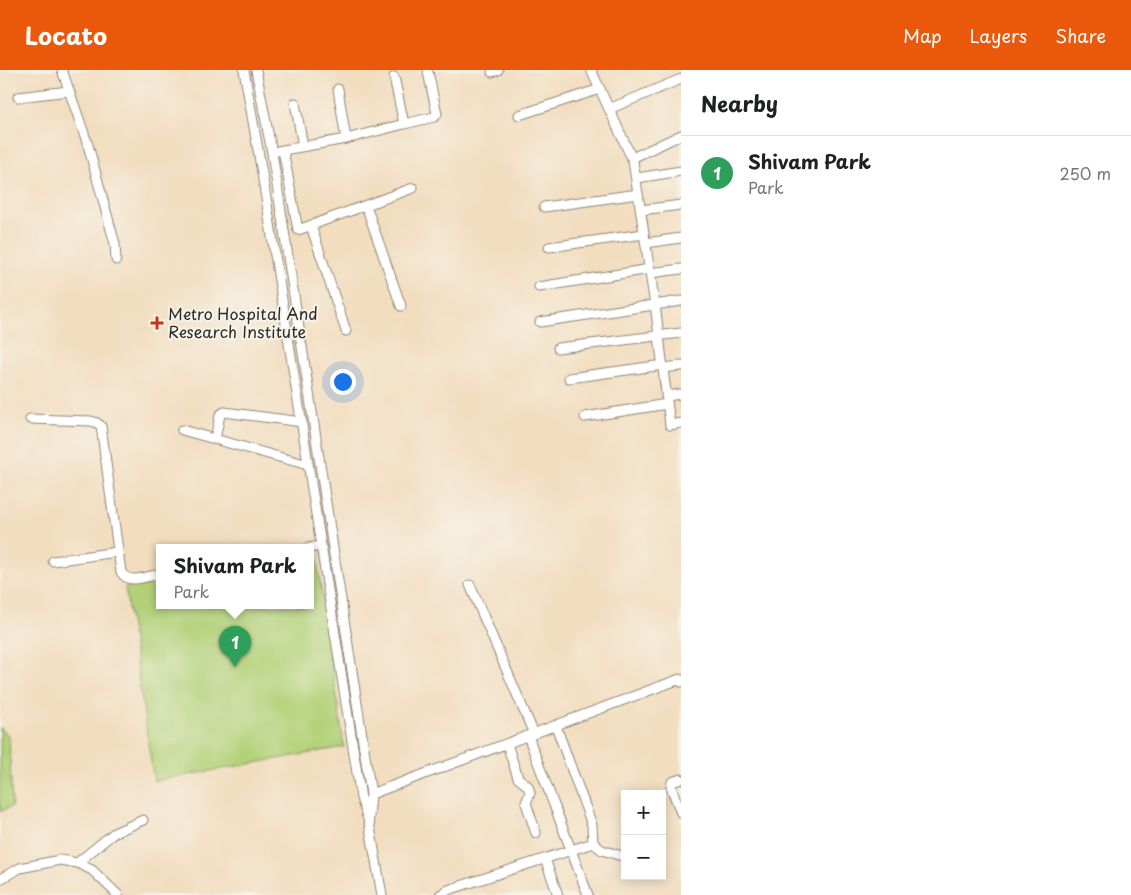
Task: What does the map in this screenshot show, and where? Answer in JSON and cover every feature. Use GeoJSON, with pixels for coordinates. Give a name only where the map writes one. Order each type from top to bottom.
{"type":"FeatureCollection","features":[{"type":"Feature","properties":{"kind":"street"},"geometry":{"type":"LineString","coordinates":[[62,70],[88,145],[115,244],[116,260]]}},
{"type":"Feature","properties":{"kind":"street"},"geometry":{"type":"LineString","coordinates":[[244,70],[361,798],[369,822],[382,895]]}},
{"type":"Feature","properties":{"kind":"street"},"geometry":{"type":"LineString","coordinates":[[256,70],[272,152],[371,794],[369,822]]}},
{"type":"Feature","properties":{"kind":"street"},"geometry":{"type":"LineString","coordinates":[[591,70],[632,158],[637,178],[670,425],[681,423]]}},
{"type":"Feature","properties":{"kind":"street"},"geometry":{"type":"LineString","coordinates":[[272,152],[346,139],[434,117],[437,114],[428,72]]}},
{"type":"Feature","properties":{"kind":"street"},"geometry":{"type":"LineString","coordinates":[[394,77],[404,124]]}},
{"type":"Feature","properties":{"kind":"street"},"geometry":{"type":"LineString","coordinates":[[610,110],[681,79]]}},
{"type":"Feature","properties":{"kind":"street"},"geometry":{"type":"LineString","coordinates":[[338,89],[346,139]]}},
{"type":"Feature","properties":{"kind":"street"},"geometry":{"type":"LineString","coordinates":[[519,115],[600,89]]}},
{"type":"Feature","properties":{"kind":"street"},"geometry":{"type":"LineString","coordinates":[[18,98],[69,91]]}},
{"type":"Feature","properties":{"kind":"street"},"geometry":{"type":"LineString","coordinates":[[295,103],[303,146]]}},
{"type":"Feature","properties":{"kind":"street"},"geometry":{"type":"LineString","coordinates":[[632,158],[681,135]]}},
{"type":"Feature","properties":{"kind":"street"},"geometry":{"type":"LineString","coordinates":[[283,150],[298,230],[413,188]]}},
{"type":"Feature","properties":{"kind":"street"},"geometry":{"type":"LineString","coordinates":[[637,178],[681,171]]}},
{"type":"Feature","properties":{"kind":"street"},"geometry":{"type":"LineString","coordinates":[[544,207],[638,194]]}},
{"type":"Feature","properties":{"kind":"street"},"geometry":{"type":"LineString","coordinates":[[641,210],[681,205]]}},
{"type":"Feature","properties":{"kind":"street"},"geometry":{"type":"LineString","coordinates":[[366,206],[401,306]]}},
{"type":"Feature","properties":{"kind":"street"},"geometry":{"type":"LineString","coordinates":[[311,226],[346,331]]}},
{"type":"Feature","properties":{"kind":"street"},"geometry":{"type":"LineString","coordinates":[[550,247],[645,238],[681,238]]}},
{"type":"Feature","properties":{"kind":"street"},"geometry":{"type":"LineString","coordinates":[[539,287],[650,271],[681,270]]}},
{"type":"Feature","properties":{"kind":"street"},"geometry":{"type":"LineString","coordinates":[[540,322],[681,301]]}},
{"type":"Feature","properties":{"kind":"street"},"geometry":{"type":"LineString","coordinates":[[558,348],[681,332]]}},
{"type":"Feature","properties":{"kind":"street"},"geometry":{"type":"LineString","coordinates":[[569,378],[681,366]]}},
{"type":"Feature","properties":{"kind":"street"},"geometry":{"type":"LineString","coordinates":[[585,417],[667,400],[681,394]]}},
{"type":"Feature","properties":{"kind":"street"},"geometry":{"type":"LineString","coordinates":[[215,440],[220,415],[224,412],[302,422]]}},
{"type":"Feature","properties":{"kind":"street"},"geometry":{"type":"LineString","coordinates":[[30,419],[91,421],[100,426],[121,572],[126,578],[134,579],[156,575]]}},
{"type":"Feature","properties":{"kind":"street"},"geometry":{"type":"LineString","coordinates":[[182,430],[308,465]]}},
{"type":"Feature","properties":{"kind":"street"},"geometry":{"type":"LineString","coordinates":[[314,547],[321,546]]}},
{"type":"Feature","properties":{"kind":"street"},"geometry":{"type":"LineString","coordinates":[[53,561],[117,552]]}},
{"type":"Feature","properties":{"kind":"street"},"geometry":{"type":"LineString","coordinates":[[470,586],[531,735],[588,895]]}},
{"type":"Feature","properties":{"kind":"street"},"geometry":{"type":"LineString","coordinates":[[334,626],[345,625]]}},
{"type":"Feature","properties":{"kind":"street"},"geometry":{"type":"LineString","coordinates":[[371,794],[680,679],[681,682]]}},
{"type":"Feature","properties":{"kind":"street"},"geometry":{"type":"LineString","coordinates":[[556,726],[592,825],[593,843],[602,850],[621,856]]}},
{"type":"Feature","properties":{"kind":"street"},"geometry":{"type":"LineString","coordinates":[[507,744],[518,778],[528,786],[530,793],[526,803],[536,833]]}},
{"type":"Feature","properties":{"kind":"street"},"geometry":{"type":"LineString","coordinates":[[681,779],[672,782],[671,787],[681,813]]}},
{"type":"Feature","properties":{"kind":"street"},"geometry":{"type":"LineString","coordinates":[[77,863],[114,833],[143,820]]}},
{"type":"Feature","properties":{"kind":"street"},"geometry":{"type":"LineString","coordinates":[[440,895],[448,890],[593,843]]}},
{"type":"Feature","properties":{"kind":"street"},"geometry":{"type":"LineString","coordinates":[[545,859],[558,895]]}},
{"type":"Feature","properties":{"kind":"street"},"geometry":{"type":"LineString","coordinates":[[0,879],[20,868],[60,860],[77,863],[92,870],[118,895]]}},
{"type":"Feature","properties":{"kind":"green space"},"geometry":{"type":"Polygon","coordinates":[[[314,553],[316,553],[344,747],[154,781],[125,587],[156,582],[156,609],[314,609],[314,553]]]}},
{"type":"Feature","properties":{"kind":"green space"},"geometry":{"type":"Polygon","coordinates":[[[0,727],[9,736],[12,806],[0,812],[0,727]]]}},
{"type":"Feature","properties":{"kind":"place","name":"Metro Hospital And Research Institute"},"geometry":{"type":"Point","coordinates":[157,323]}},
{"type":"Feature","properties":{"kind":"place","name":"Shivam Park"},"geometry":{"type":"Point","coordinates":[235,667]}}]}
